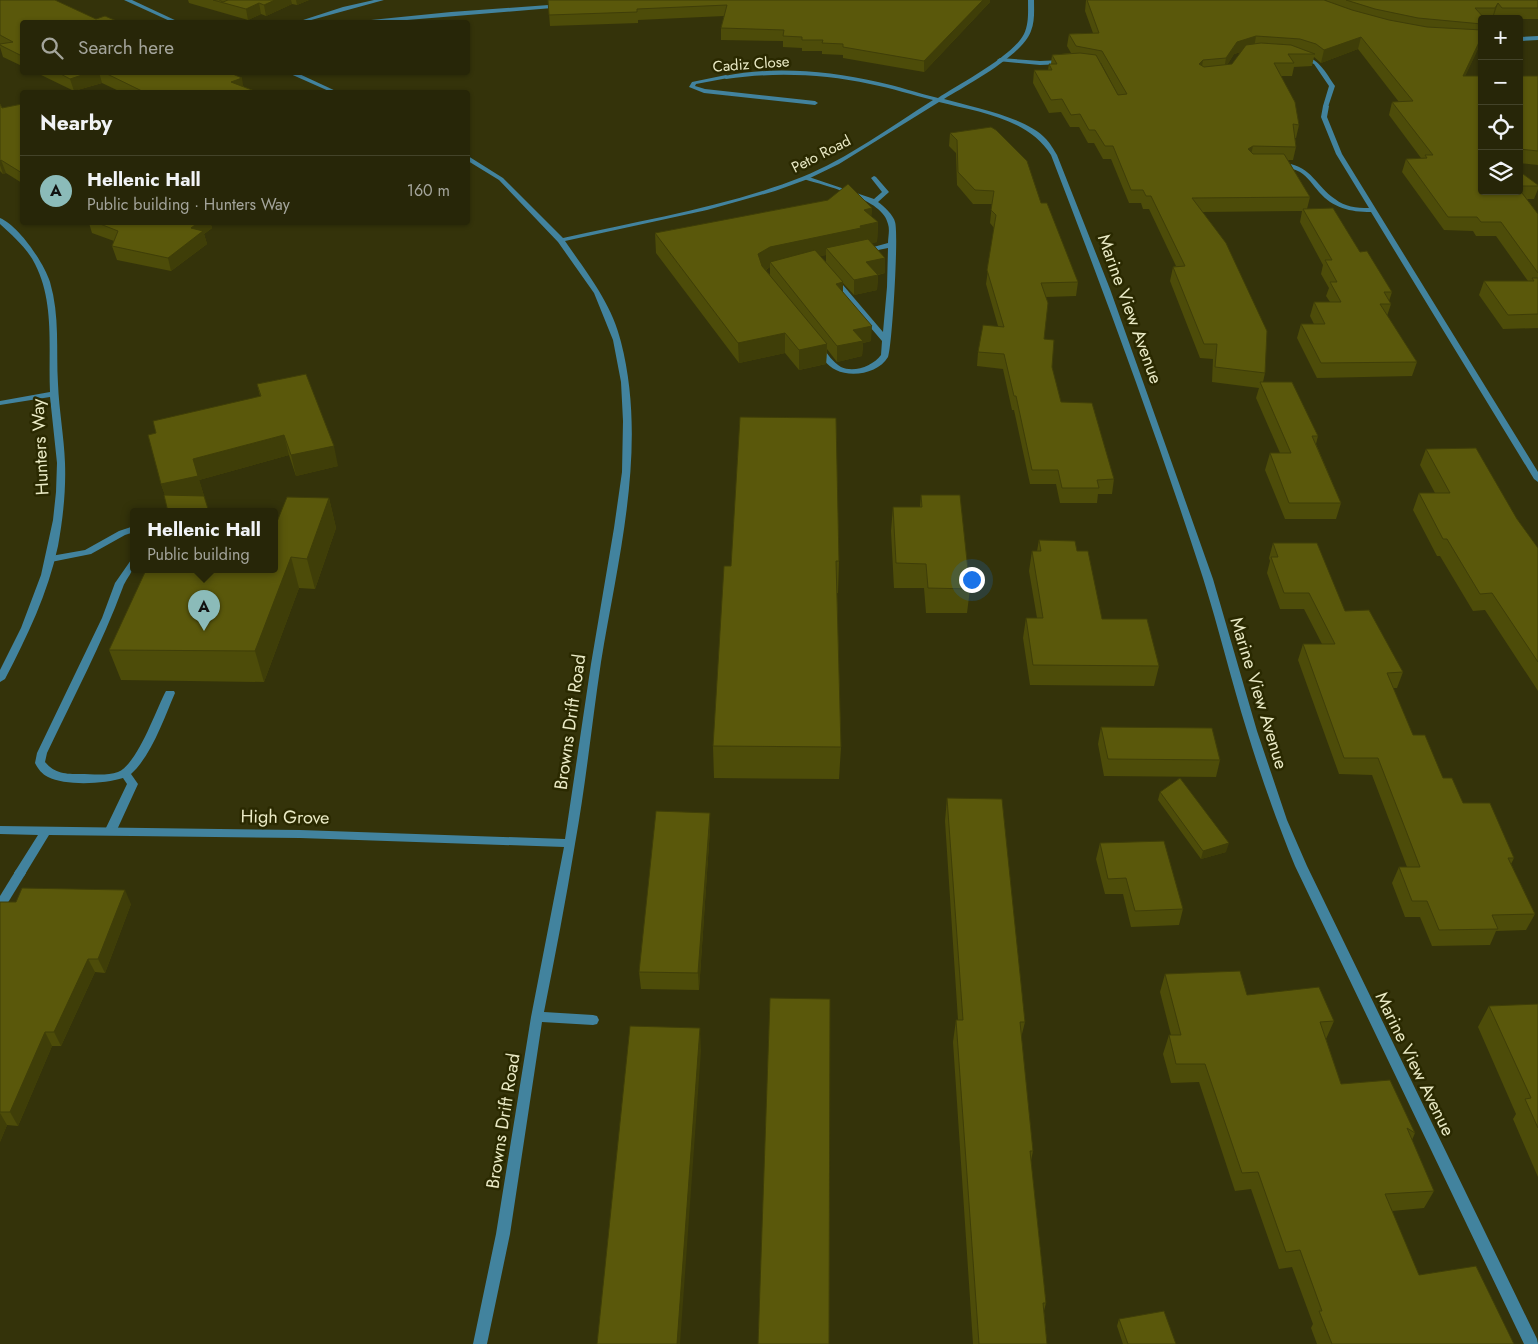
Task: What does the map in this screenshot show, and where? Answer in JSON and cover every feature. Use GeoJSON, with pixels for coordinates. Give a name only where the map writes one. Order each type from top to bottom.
{"type":"FeatureCollection","features":[{"type":"Feature","properties":{"kind":"street"},"geometry":{"type":"LineString","coordinates":[[127,0],[172,20]]}},
{"type":"Feature","properties":{"kind":"street"},"geometry":{"type":"LineString","coordinates":[[309,20],[345,8],[380,0]]}},
{"type":"Feature","properties":{"kind":"street","name":"Peto Road"},"geometry":{"type":"LineString","coordinates":[[561,240],[706,209],[773,190],[806,178],[837,163],[1016,48],[1029,33],[1032,22],[1031,0]]}},
{"type":"Feature","properties":{"kind":"street"},"geometry":{"type":"LineString","coordinates":[[391,20],[514,8],[573,6]]}},
{"type":"Feature","properties":{"kind":"street"},"geometry":{"type":"LineString","coordinates":[[1523,39],[1538,38]]}},
{"type":"Feature","properties":{"kind":"street"},"geometry":{"type":"LineString","coordinates":[[1297,55],[1316,63],[1332,86],[1324,117],[1339,154],[1538,479]]}},
{"type":"Feature","properties":{"kind":"street"},"geometry":{"type":"LineString","coordinates":[[1000,60],[1040,63],[1067,62]]}},
{"type":"Feature","properties":{"kind":"street","name":"Cadiz Close"},"geometry":{"type":"LineString","coordinates":[[815,103],[704,92],[692,87],[694,83],[699,81],[775,72],[859,80],[937,100]]}},
{"type":"Feature","properties":{"kind":"street"},"geometry":{"type":"LineString","coordinates":[[296,75],[330,90]]}},
{"type":"Feature","properties":{"kind":"street","name":"Marine View Avenue"},"geometry":{"type":"LineString","coordinates":[[937,100],[992,115],[1031,131],[1043,139],[1054,155],[1106,289],[1205,570],[1252,731],[1282,820],[1301,866],[1532,1344]]}},
{"type":"Feature","properties":{"kind":"street","name":"Browns Drift Road"},"geometry":{"type":"LineString","coordinates":[[470,159],[500,179],[561,240],[598,293],[617,340],[625,382],[627,421],[626,472],[619,528],[596,664],[570,843],[537,1017],[503,1234],[480,1344]]}},
{"type":"Feature","properties":{"kind":"street"},"geometry":{"type":"LineString","coordinates":[[1269,164],[1300,167],[1328,196],[1341,206],[1372,210]]}},
{"type":"Feature","properties":{"kind":"street"},"geometry":{"type":"LineString","coordinates":[[806,178],[874,202],[892,222],[891,287],[885,355],[882,361],[876,366],[857,371],[839,369],[812,340]]}},
{"type":"Feature","properties":{"kind":"street"},"geometry":{"type":"LineString","coordinates":[[874,178],[886,192],[874,202]]}},
{"type":"Feature","properties":{"kind":"street","name":"Hunters Way"},"geometry":{"type":"LineString","coordinates":[[0,220],[28,247],[40,266],[49,287],[53,326],[54,394],[61,464],[58,524],[47,575],[20,644],[0,679]]}},
{"type":"Feature","properties":{"kind":"street"},"geometry":{"type":"LineString","coordinates":[[854,253],[891,245]]}},
{"type":"Feature","properties":{"kind":"street"},"geometry":{"type":"LineString","coordinates":[[830,275],[886,340]]}},
{"type":"Feature","properties":{"kind":"street"},"geometry":{"type":"LineString","coordinates":[[0,403],[54,394]]}},
{"type":"Feature","properties":{"kind":"street"},"geometry":{"type":"LineString","coordinates":[[51,559],[88,552],[130,531]]}},
{"type":"Feature","properties":{"kind":"street"},"geometry":{"type":"LineString","coordinates":[[130,568],[120,583],[106,618],[42,753],[40,763],[44,770],[55,777],[100,779],[125,773],[133,766],[143,750],[170,693]]}},
{"type":"Feature","properties":{"kind":"street"},"geometry":{"type":"LineString","coordinates":[[110,832],[133,784],[125,773]]}},
{"type":"Feature","properties":{"kind":"street","name":"High Grove"},"geometry":{"type":"LineString","coordinates":[[0,830],[300,834],[570,843]]}},
{"type":"Feature","properties":{"kind":"street"},"geometry":{"type":"LineString","coordinates":[[0,906],[46,831]]}},
{"type":"Feature","properties":{"kind":"street"},"geometry":{"type":"LineString","coordinates":[[537,1017],[593,1020]]}},
{"type":"Feature","properties":{"kind":"building"},"geometry":{"type":"Polygon","coordinates":[[[0,0],[55,0],[96,19],[105,16],[114,20],[20,20],[20,55],[0,45],[13,42],[0,35],[0,0]]]}},
{"type":"Feature","properties":{"kind":"building"},"geometry":{"type":"Polygon","coordinates":[[[213,0],[223,2],[228,0],[275,0],[264,5],[259,3],[246,9],[213,0]]]}},
{"type":"Feature","properties":{"kind":"building"},"geometry":{"type":"Polygon","coordinates":[[[548,0],[983,0],[924,61],[843,47],[843,44],[822,43],[823,40],[802,40],[802,37],[783,36],[784,30],[721,28],[727,5],[637,9],[637,12],[549,15],[548,0]]]}},
{"type":"Feature","properties":{"kind":"building"},"geometry":{"type":"Polygon","coordinates":[[[1087,0],[1324,0],[1389,20],[1427,27],[1478,30],[1478,44],[1463,76],[1478,76],[1478,195],[1523,194],[1538,214],[1538,273],[1501,222],[1481,222],[1477,217],[1448,217],[1406,159],[1427,158],[1425,155],[1433,155],[1392,102],[1413,101],[1361,37],[1324,50],[1316,44],[1300,39],[1256,36],[1237,42],[1226,58],[1203,60],[1199,64],[1204,67],[1232,64],[1246,45],[1261,43],[1291,45],[1315,54],[1288,54],[1294,63],[1274,63],[1295,102],[1299,125],[1293,124],[1296,147],[1253,146],[1248,149],[1253,154],[1284,154],[1310,197],[1192,198],[1226,243],[1267,331],[1265,373],[1215,367],[1217,344],[1204,344],[1173,267],[1185,266],[1151,196],[1146,196],[1143,190],[1131,190],[1113,146],[1105,146],[1095,130],[1089,130],[1080,114],[1071,115],[1062,99],[1051,100],[1034,70],[1052,70],[1049,64],[1057,64],[1052,55],[1080,53],[1096,55],[1118,95],[1127,94],[1102,51],[1076,46],[1069,34],[1099,33],[1087,0]]]}},
{"type":"Feature","properties":{"kind":"building"},"geometry":{"type":"Polygon","coordinates":[[[1346,0],[1538,0],[1538,8],[1502,8],[1498,3],[1495,8],[1475,8],[1481,15],[1478,15],[1478,24],[1418,18],[1375,9],[1346,0]]]}},
{"type":"Feature","properties":{"kind":"building"},"geometry":{"type":"Polygon","coordinates":[[[63,75],[82,75],[70,79],[63,75]]]}},
{"type":"Feature","properties":{"kind":"building"},"geometry":{"type":"Polygon","coordinates":[[[109,75],[235,75],[242,78],[231,82],[252,90],[140,90],[109,75]]]}},
{"type":"Feature","properties":{"kind":"building"},"geometry":{"type":"Polygon","coordinates":[[[1523,76],[1538,76],[1538,151],[1523,149],[1523,76]]]}},
{"type":"Feature","properties":{"kind":"building"},"geometry":{"type":"Polygon","coordinates":[[[0,104],[2,108],[20,104],[20,172],[0,161],[0,104]]]}},
{"type":"Feature","properties":{"kind":"building"},"geometry":{"type":"Polygon","coordinates":[[[991,127],[1027,161],[1041,203],[1047,203],[1078,282],[1041,283],[1048,303],[1044,339],[1054,340],[1052,367],[1061,402],[1092,403],[1114,479],[1097,480],[1099,488],[1062,488],[1058,470],[1032,470],[1016,396],[1014,396],[1004,354],[978,352],[983,325],[1004,327],[987,270],[996,215],[991,210],[994,191],[975,190],[958,172],[957,140],[950,133],[991,127]]]}},
{"type":"Feature","properties":{"kind":"building"},"geometry":{"type":"Polygon","coordinates":[[[1523,174],[1538,185],[1523,186],[1523,174]]]}},
{"type":"Feature","properties":{"kind":"building"},"geometry":{"type":"Polygon","coordinates":[[[848,184],[872,208],[864,210],[878,222],[860,226],[861,228],[770,247],[758,254],[762,266],[827,344],[799,350],[785,333],[738,343],[655,233],[828,200],[848,184]]]}},
{"type":"Feature","properties":{"kind":"building"},"geometry":{"type":"Polygon","coordinates":[[[1333,208],[1360,252],[1367,251],[1392,292],[1384,292],[1391,304],[1380,304],[1417,362],[1321,363],[1301,324],[1325,324],[1314,302],[1341,302],[1330,282],[1337,282],[1325,260],[1332,260],[1303,209],[1333,208]]]}},
{"type":"Feature","properties":{"kind":"building"},"geometry":{"type":"Polygon","coordinates":[[[103,225],[195,225],[191,228],[203,231],[168,258],[112,246],[118,231],[103,225]]]}},
{"type":"Feature","properties":{"kind":"building"},"geometry":{"type":"Polygon","coordinates":[[[868,239],[885,258],[866,262],[878,275],[854,280],[826,248],[868,239]]]}},
{"type":"Feature","properties":{"kind":"building"},"geometry":{"type":"Polygon","coordinates":[[[815,250],[843,282],[836,284],[872,326],[853,330],[863,341],[837,346],[770,262],[815,250]]]}},
{"type":"Feature","properties":{"kind":"building"},"geometry":{"type":"Polygon","coordinates":[[[1532,278],[1538,278],[1538,314],[1508,315],[1484,281],[1534,281],[1532,278]]]}},
{"type":"Feature","properties":{"kind":"building"},"geometry":{"type":"Polygon","coordinates":[[[306,374],[334,446],[291,455],[284,435],[193,459],[198,476],[161,484],[148,435],[156,433],[153,421],[261,396],[257,384],[306,374]]]}},
{"type":"Feature","properties":{"kind":"building"},"geometry":{"type":"Polygon","coordinates":[[[1260,382],[1292,382],[1318,436],[1312,436],[1341,503],[1289,503],[1270,453],[1291,453],[1260,382]]]}},
{"type":"Feature","properties":{"kind":"building"},"geometry":{"type":"Polygon","coordinates":[[[740,417],[836,418],[839,561],[836,561],[841,747],[713,746],[724,566],[731,566],[740,417]]]}},
{"type":"Feature","properties":{"kind":"building"},"geometry":{"type":"Polygon","coordinates":[[[1476,448],[1517,519],[1538,548],[1538,662],[1492,593],[1480,594],[1447,539],[1443,539],[1419,493],[1450,493],[1426,449],[1476,448]]]}},
{"type":"Feature","properties":{"kind":"building"},"geometry":{"type":"Polygon","coordinates":[[[164,495],[204,496],[208,508],[167,508],[164,495]]]}},
{"type":"Feature","properties":{"kind":"building"},"geometry":{"type":"Polygon","coordinates":[[[921,495],[960,495],[970,589],[928,588],[926,564],[896,563],[893,507],[922,507],[921,495]]]}},
{"type":"Feature","properties":{"kind":"building"},"geometry":{"type":"Polygon","coordinates":[[[287,497],[329,498],[307,559],[291,557],[255,651],[109,650],[145,573],[278,573],[278,519],[287,497]]]}},
{"type":"Feature","properties":{"kind":"building"},"geometry":{"type":"Polygon","coordinates":[[[1039,540],[1075,541],[1077,551],[1088,551],[1102,619],[1147,619],[1159,666],[1033,665],[1026,618],[1043,618],[1032,551],[1041,551],[1039,540]]]}},
{"type":"Feature","properties":{"kind":"building"},"geometry":{"type":"Polygon","coordinates":[[[1273,543],[1317,543],[1345,611],[1369,610],[1403,672],[1387,673],[1413,735],[1425,735],[1443,778],[1452,778],[1463,803],[1490,803],[1514,858],[1508,858],[1535,914],[1492,915],[1498,929],[1439,930],[1427,901],[1412,901],[1399,867],[1420,867],[1378,758],[1344,758],[1303,644],[1335,644],[1309,593],[1284,593],[1271,557],[1278,557],[1273,543]]]}},
{"type":"Feature","properties":{"kind":"building"},"geometry":{"type":"Polygon","coordinates":[[[1101,727],[1212,728],[1220,760],[1108,759],[1101,727]]]}},
{"type":"Feature","properties":{"kind":"building"},"geometry":{"type":"Polygon","coordinates":[[[1180,778],[1229,843],[1203,851],[1160,792],[1180,778]]]}},
{"type":"Feature","properties":{"kind":"building"},"geometry":{"type":"Polygon","coordinates":[[[947,798],[1002,799],[1025,1022],[1020,1022],[1033,1151],[1030,1151],[1046,1303],[1043,1303],[1047,1344],[979,1344],[956,1020],[963,1020],[947,798]]]}},
{"type":"Feature","properties":{"kind":"building"},"geometry":{"type":"Polygon","coordinates":[[[656,811],[710,813],[698,973],[639,972],[656,811]]]}},
{"type":"Feature","properties":{"kind":"building"},"geometry":{"type":"Polygon","coordinates":[[[1164,841],[1183,909],[1135,911],[1126,878],[1108,879],[1100,843],[1164,841]]]}},
{"type":"Feature","properties":{"kind":"building"},"geometry":{"type":"Polygon","coordinates":[[[22,888],[125,890],[98,959],[88,959],[54,1032],[45,1032],[10,1112],[0,1112],[0,902],[16,902],[22,888]]]}},
{"type":"Feature","properties":{"kind":"building"},"geometry":{"type":"Polygon","coordinates":[[[1240,971],[1247,995],[1319,987],[1334,1021],[1320,1022],[1341,1084],[1390,1080],[1415,1133],[1407,1128],[1434,1191],[1385,1194],[1419,1275],[1476,1266],[1514,1344],[1332,1344],[1319,1311],[1322,1311],[1300,1250],[1286,1252],[1258,1172],[1242,1173],[1205,1064],[1176,1064],[1169,1035],[1181,1035],[1165,974],[1240,971]]]}},
{"type":"Feature","properties":{"kind":"building"},"geometry":{"type":"Polygon","coordinates":[[[770,998],[830,999],[829,1344],[758,1344],[770,998]]]}},
{"type":"Feature","properties":{"kind":"building"},"geometry":{"type":"Polygon","coordinates":[[[1538,1004],[1538,1128],[1525,1099],[1531,1098],[1489,1006],[1538,1004]]]}},
{"type":"Feature","properties":{"kind":"building"},"geometry":{"type":"Polygon","coordinates":[[[630,1026],[700,1028],[677,1344],[597,1344],[630,1026]]]}},
{"type":"Feature","properties":{"kind":"building"},"geometry":{"type":"Polygon","coordinates":[[[1164,1311],[1176,1344],[1128,1344],[1119,1319],[1164,1311]]]}},
{"type":"Feature","properties":{"kind":"place","name":"Hellenic Hall"},"geometry":{"type":"Point","coordinates":[204,631]}}]}
